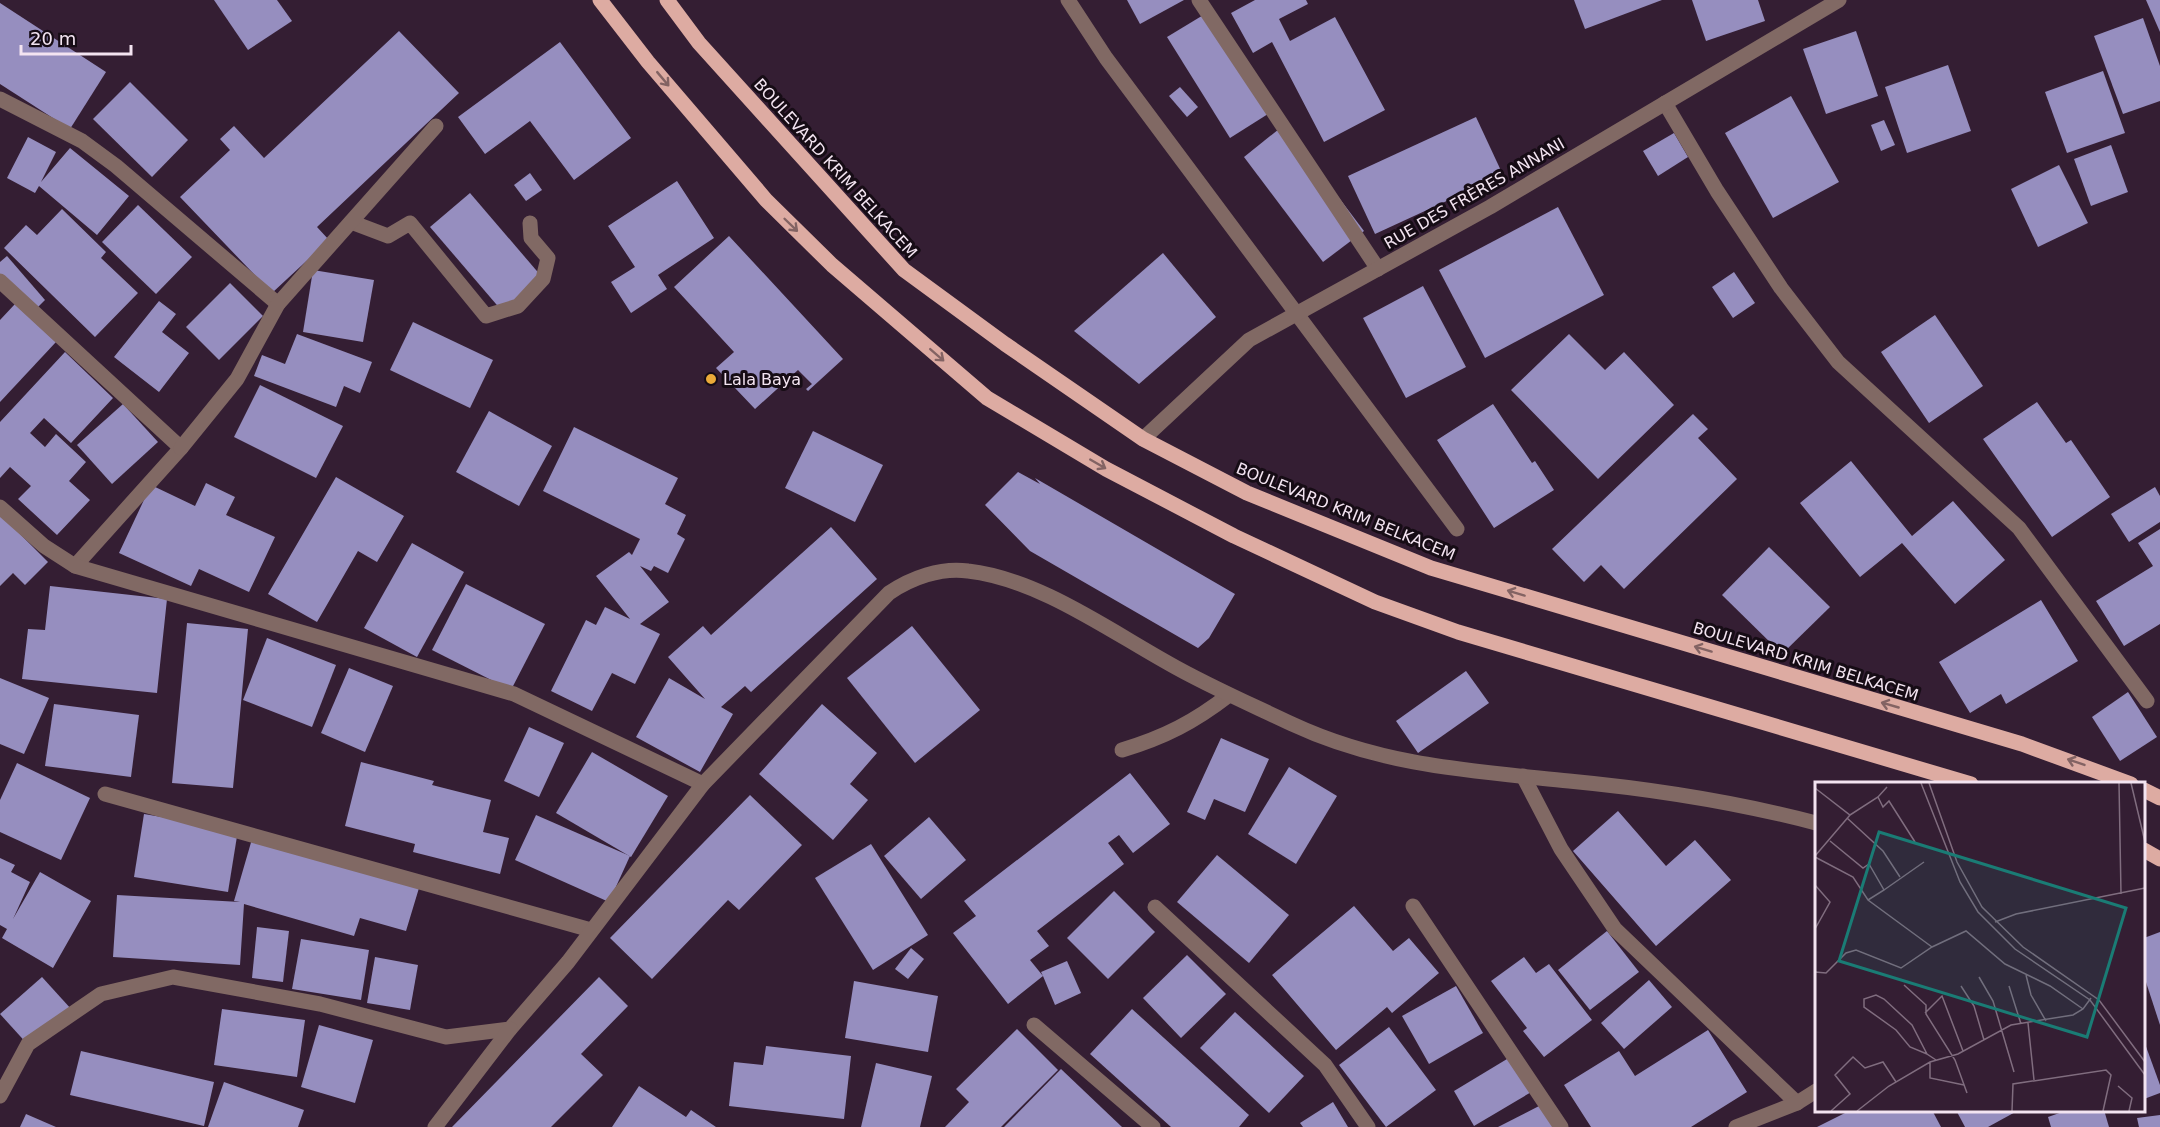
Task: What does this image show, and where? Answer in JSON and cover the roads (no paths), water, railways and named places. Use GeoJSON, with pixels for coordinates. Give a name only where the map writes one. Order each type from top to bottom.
{"type":"FeatureCollection","features":[{"type":"Feature","properties":{"kind":"main road"},"geometry":{"type":"LineString","coordinates":[[600,0],[648,62],[766,200],[832,265],[987,398],[1106,469],[1245,541],[1375,602],[1458,632],[1968,782]]}},
{"type":"Feature","properties":{"kind":"main road"},"geometry":{"type":"LineString","coordinates":[[610,0],[648,62]]}},
{"type":"Feature","properties":{"kind":"main road"},"geometry":{"type":"LineString","coordinates":[[659,0],[699,43]]}},
{"type":"Feature","properties":{"kind":"main road","name":"BOULEVARD KRIM BELKACEM"},"geometry":{"type":"LineString","coordinates":[[667,0],[699,43],[904,270],[1005,344],[1143,439],[1247,493],[1431,568],[2010,740],[2112,779]]}},
{"type":"Feature","properties":{"kind":"main road"},"geometry":{"type":"LineString","coordinates":[[2145,790],[2160,798]]}},
{"type":"Feature","properties":{"kind":"main road"},"geometry":{"type":"LineString","coordinates":[[2145,851],[2160,859]]}},
{"type":"Feature","properties":{"kind":"street"},"geometry":{"type":"LineString","coordinates":[[1068,0],[1106,58],[1457,529]]}},
{"type":"Feature","properties":{"kind":"street"},"geometry":{"type":"LineString","coordinates":[[1199,0],[1378,269]]}},
{"type":"Feature","properties":{"kind":"street","name":"RUE DES FRÈRES ANNANI"},"geometry":{"type":"LineString","coordinates":[[1143,439],[1249,340],[1378,269],[1839,0]]}},
{"type":"Feature","properties":{"kind":"street"},"geometry":{"type":"LineString","coordinates":[[0,99],[82,141],[278,304]]}},
{"type":"Feature","properties":{"kind":"street"},"geometry":{"type":"LineString","coordinates":[[1665,103],[1717,191],[1781,288],[1838,362],[2019,528],[2147,701]]}},
{"type":"Feature","properties":{"kind":"street"},"geometry":{"type":"LineString","coordinates":[[75,566],[180,448],[237,379],[278,304],[436,126]]}},
{"type":"Feature","properties":{"kind":"street"},"geometry":{"type":"LineString","coordinates":[[351,222],[388,236],[410,223],[486,316],[518,306],[543,279],[549,258],[531,238],[530,223]]}},
{"type":"Feature","properties":{"kind":"street"},"geometry":{"type":"LineString","coordinates":[[0,280],[180,448]]}},
{"type":"Feature","properties":{"kind":"street"},"geometry":{"type":"LineString","coordinates":[[0,507],[44,546],[75,566],[514,694],[703,784]]}},
{"type":"Feature","properties":{"kind":"street"},"geometry":{"type":"LineString","coordinates":[[435,1127],[510,1029],[568,962],[703,784],[889,593],[908,581],[939,573],[966,570],[1024,584],[1229,695],[1327,740],[1435,768],[1745,805],[1815,823]]}},
{"type":"Feature","properties":{"kind":"street"},"geometry":{"type":"LineString","coordinates":[[1122,750],[1170,734],[1201,717],[1229,695]]}},
{"type":"Feature","properties":{"kind":"street"},"geometry":{"type":"LineString","coordinates":[[1523,777],[1561,849],[1615,929],[1797,1103]]}},
{"type":"Feature","properties":{"kind":"street"},"geometry":{"type":"LineString","coordinates":[[105,794],[591,930]]}},
{"type":"Feature","properties":{"kind":"street"},"geometry":{"type":"LineString","coordinates":[[1413,906],[1561,1127]]}},
{"type":"Feature","properties":{"kind":"street"},"geometry":{"type":"LineString","coordinates":[[1155,907],[1325,1065],[1368,1127]]}},
{"type":"Feature","properties":{"kind":"street"},"geometry":{"type":"LineString","coordinates":[[0,1096],[28,1044],[101,994],[173,977],[320,1004],[446,1037],[510,1029]]}},
{"type":"Feature","properties":{"kind":"street"},"geometry":{"type":"LineString","coordinates":[[1034,1025],[1153,1127]]}},
{"type":"Feature","properties":{"kind":"street"},"geometry":{"type":"LineString","coordinates":[[1737,1127],[1797,1103],[1815,1092]]}},
{"type":"Feature","properties":{"kind":"place","name":"Lala Baya"},"geometry":{"type":"Point","coordinates":[711,379]}}]}
